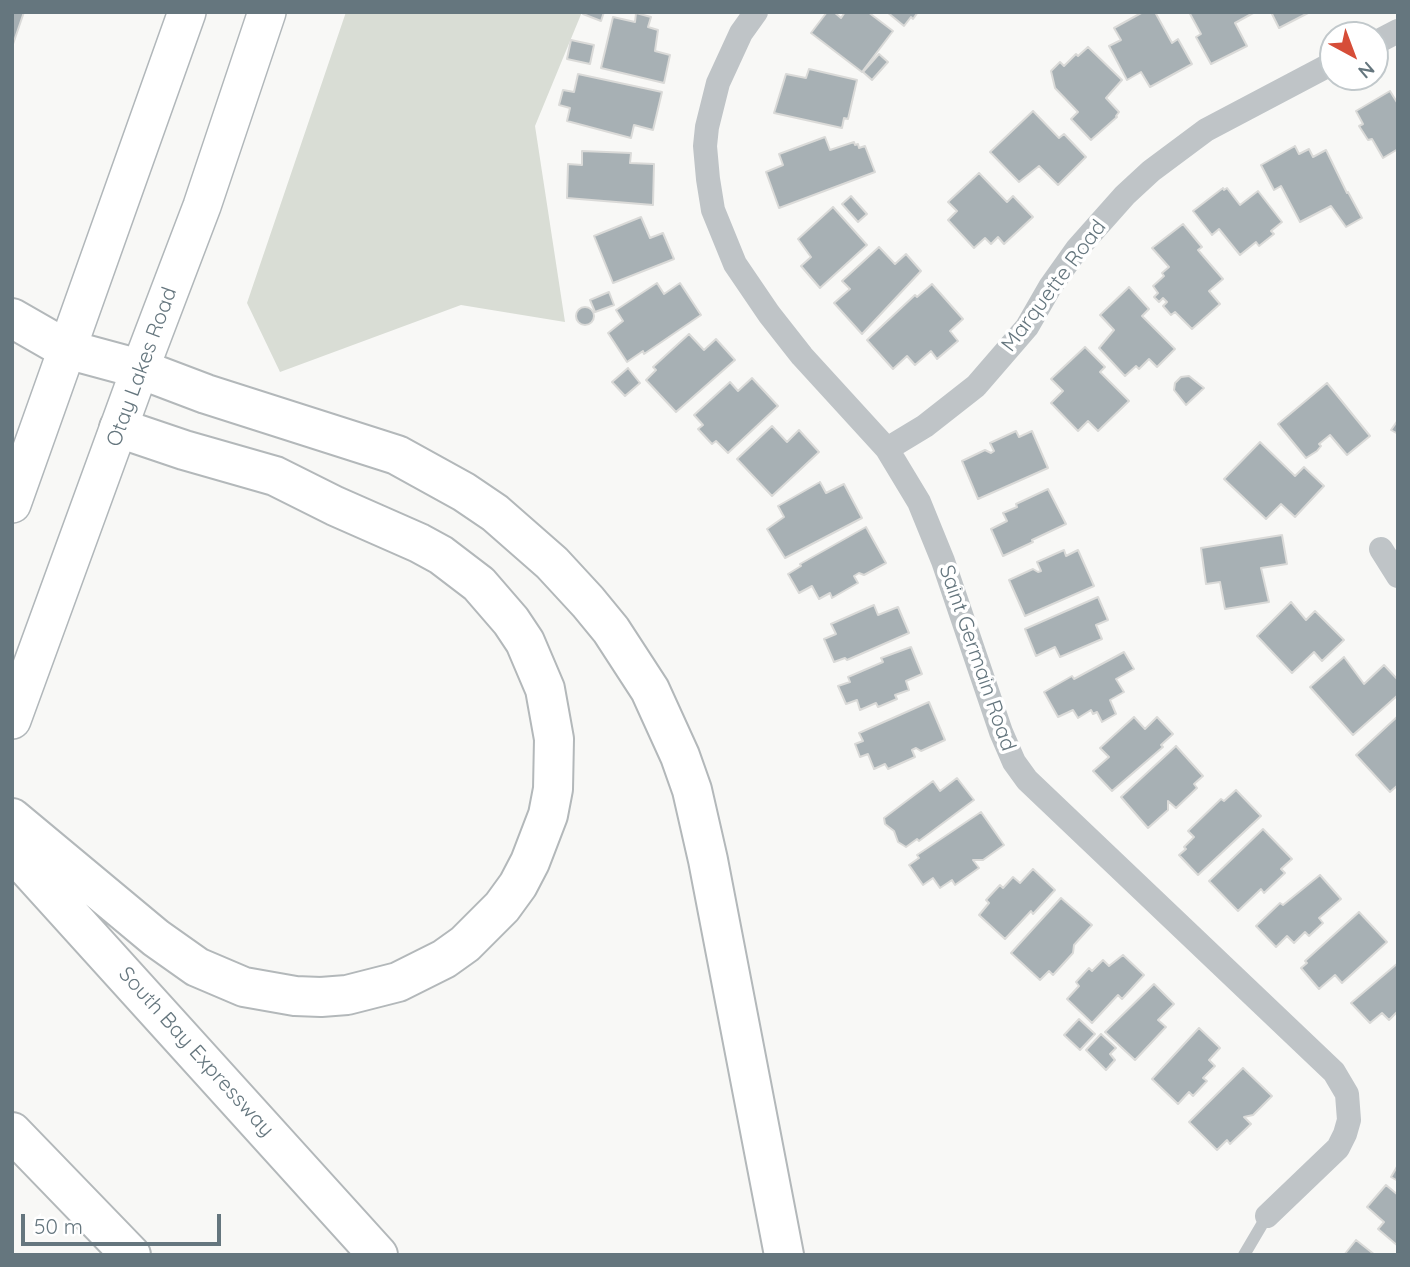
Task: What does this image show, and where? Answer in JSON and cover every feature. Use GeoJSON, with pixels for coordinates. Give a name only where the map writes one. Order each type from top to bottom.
{"type":"FeatureCollection","features":[{"type":"Feature","properties":{"kind":"highway"},"geometry":{"type":"LineString","coordinates":[[12,318],[66,349],[140,369],[206,394],[397,455],[431,472],[464,492],[525,537],[578,590],[611,630],[650,691],[692,790],[704,836],[783,1255]]}},
{"type":"Feature","properties":{"kind":"highway"},"geometry":{"type":"LineString","coordinates":[[12,818],[176,954],[220,978],[244,987],[295,996],[347,995],[398,982],[444,959],[485,926],[502,907],[530,863],[544,827],[553,789],[554,739],[551,714],[540,677],[525,642],[479,584],[441,555],[419,543],[275,476],[120,428]]}},
{"type":"Feature","properties":{"kind":"highway","name":"South Bay Expressway"},"geometry":{"type":"LineString","coordinates":[[12,850],[378,1255]]}},
{"type":"Feature","properties":{"kind":"highway"},"geometry":{"type":"LineString","coordinates":[[12,1132],[131,1255]]}},
{"type":"Feature","properties":{"kind":"main road"},"geometry":{"type":"LineString","coordinates":[[12,504],[187,12]]}},
{"type":"Feature","properties":{"kind":"main road","name":"Otay Lakes Road"},"geometry":{"type":"LineString","coordinates":[[12,720],[202,206],[267,12]]}},
{"type":"Feature","properties":{"kind":"street","name":"Saint Germain Road"},"geometry":{"type":"LineString","coordinates":[[756,12],[741,33],[722,74],[707,127],[705,146],[713,210],[735,264],[802,356],[887,449],[923,511],[943,561],[1000,732],[1014,762],[1027,780],[1334,1072],[1347,1094],[1349,1120],[1338,1147],[1267,1216]]}},
{"type":"Feature","properties":{"kind":"street","name":"Marquette Road"},"geometry":{"type":"LineString","coordinates":[[887,449],[925,426],[976,386],[1027,327],[1077,249],[1125,195],[1151,171],[1214,125],[1319,70]]}},
{"type":"Feature","properties":{"kind":"street"},"geometry":{"type":"LineString","coordinates":[[1381,549],[1398,576]]}},
{"type":"Feature","properties":{"kind":"lane"},"geometry":{"type":"LineString","coordinates":[[1244,1255],[1267,1216]]}},
{"type":"Feature","properties":{"kind":"shaded area"},"geometry":{"type":"Polygon","coordinates":[[[346,12],[582,12],[535,126],[565,322],[461,305],[280,372],[247,303],[346,12]]]}},
{"type":"Feature","properties":{"kind":"building"},"geometry":{"type":"Polygon","coordinates":[[[12,12],[24,12],[12,47],[12,12]]]}},
{"type":"Feature","properties":{"kind":"building"},"geometry":{"type":"Polygon","coordinates":[[[583,12],[604,12],[601,21],[583,12]]]}},
{"type":"Feature","properties":{"kind":"building"},"geometry":{"type":"Polygon","coordinates":[[[827,12],[834,12],[841,18],[845,12],[868,12],[893,31],[862,72],[811,33],[827,12]]]}},
{"type":"Feature","properties":{"kind":"building"},"geometry":{"type":"Polygon","coordinates":[[[887,12],[918,12],[904,26],[887,12]]]}},
{"type":"Feature","properties":{"kind":"building"},"geometry":{"type":"Polygon","coordinates":[[[1143,12],[1155,12],[1172,43],[1178,39],[1192,64],[1150,87],[1141,72],[1127,80],[1109,46],[1121,40],[1114,28],[1143,12]]]}},
{"type":"Feature","properties":{"kind":"building"},"geometry":{"type":"Polygon","coordinates":[[[1189,12],[1255,12],[1235,23],[1247,46],[1211,64],[1196,37],[1201,34],[1189,12]]]}},
{"type":"Feature","properties":{"kind":"building"},"geometry":{"type":"Polygon","coordinates":[[[1271,12],[1310,12],[1279,28],[1271,12]]]}},
{"type":"Feature","properties":{"kind":"building"},"geometry":{"type":"Polygon","coordinates":[[[636,13],[651,17],[648,27],[658,30],[655,51],[670,55],[664,83],[601,68],[613,17],[635,22],[636,13]]]}},
{"type":"Feature","properties":{"kind":"building"},"geometry":{"type":"Polygon","coordinates":[[[571,40],[594,45],[590,64],[567,59],[571,40]]]}},
{"type":"Feature","properties":{"kind":"building"},"geometry":{"type":"Polygon","coordinates":[[[1088,47],[1122,80],[1106,98],[1119,112],[1117,117],[1091,140],[1071,119],[1078,112],[1055,88],[1051,71],[1060,62],[1064,66],[1088,47]]]}},
{"type":"Feature","properties":{"kind":"building"},"geometry":{"type":"Polygon","coordinates":[[[879,54],[888,62],[872,80],[863,72],[879,54]]]}},
{"type":"Feature","properties":{"kind":"building"},"geometry":{"type":"Polygon","coordinates":[[[809,69],[857,80],[848,119],[844,118],[842,128],[774,113],[786,74],[806,78],[809,69]]]}},
{"type":"Feature","properties":{"kind":"building"},"geometry":{"type":"Polygon","coordinates":[[[578,74],[662,92],[653,130],[634,125],[631,138],[567,121],[570,108],[559,105],[563,90],[574,92],[578,74]]]}},
{"type":"Feature","properties":{"kind":"building"},"geometry":{"type":"Polygon","coordinates":[[[1390,91],[1398,104],[1398,149],[1383,158],[1372,139],[1368,140],[1359,126],[1363,124],[1356,111],[1390,91]]]}},
{"type":"Feature","properties":{"kind":"building"},"geometry":{"type":"Polygon","coordinates":[[[1033,111],[1059,138],[1064,134],[1086,157],[1058,185],[1039,166],[1019,182],[990,152],[1033,111]]]}},
{"type":"Feature","properties":{"kind":"building"},"geometry":{"type":"Polygon","coordinates":[[[825,137],[830,150],[854,142],[859,148],[865,146],[875,172],[779,208],[766,172],[783,165],[779,154],[825,137]]]}},
{"type":"Feature","properties":{"kind":"building"},"geometry":{"type":"Polygon","coordinates":[[[1295,146],[1299,154],[1309,149],[1313,157],[1326,150],[1362,218],[1346,227],[1331,206],[1300,222],[1281,186],[1274,190],[1261,165],[1295,146]]]}},
{"type":"Feature","properties":{"kind":"building"},"geometry":{"type":"Polygon","coordinates":[[[582,151],[631,153],[630,163],[654,164],[653,205],[567,198],[568,164],[582,165],[582,151]]]}},
{"type":"Feature","properties":{"kind":"building"},"geometry":{"type":"Polygon","coordinates":[[[979,173],[1007,202],[1013,196],[1033,217],[1004,244],[998,237],[991,244],[985,238],[974,248],[948,220],[957,211],[948,202],[979,173]]]}},
{"type":"Feature","properties":{"kind":"building"},"geometry":{"type":"Polygon","coordinates":[[[1223,188],[1227,188],[1240,205],[1258,191],[1282,222],[1271,231],[1274,234],[1259,246],[1256,242],[1240,255],[1219,229],[1212,235],[1193,211],[1223,188]]]}},
{"type":"Feature","properties":{"kind":"building"},"geometry":{"type":"Polygon","coordinates":[[[851,196],[867,214],[858,222],[842,204],[851,196]]]}},
{"type":"Feature","properties":{"kind":"building"},"geometry":{"type":"Polygon","coordinates":[[[833,207],[867,245],[820,288],[801,266],[811,257],[798,239],[833,207]]]}},
{"type":"Feature","properties":{"kind":"building"},"geometry":{"type":"Polygon","coordinates":[[[641,217],[650,238],[663,233],[674,259],[613,283],[594,236],[641,217]]]}},
{"type":"Feature","properties":{"kind":"building"},"geometry":{"type":"Polygon","coordinates":[[[1183,224],[1202,247],[1198,250],[1223,279],[1209,291],[1220,304],[1192,329],[1175,312],[1171,315],[1163,306],[1167,302],[1163,298],[1159,302],[1154,297],[1158,293],[1153,286],[1169,267],[1152,248],[1183,224]]]}},
{"type":"Feature","properties":{"kind":"building"},"geometry":{"type":"Polygon","coordinates":[[[879,247],[895,264],[906,254],[921,271],[862,334],[834,303],[850,289],[842,281],[879,247]]]}},
{"type":"Feature","properties":{"kind":"building"},"geometry":{"type":"Polygon","coordinates":[[[657,283],[664,294],[680,283],[701,315],[644,354],[643,351],[627,362],[608,333],[623,321],[616,310],[657,283]]]}},
{"type":"Feature","properties":{"kind":"building"},"geometry":{"type":"Polygon","coordinates":[[[932,284],[963,319],[950,331],[958,341],[937,359],[931,351],[915,365],[907,356],[893,369],[867,340],[915,295],[917,297],[932,284]]]}},
{"type":"Feature","properties":{"kind":"building"},"geometry":{"type":"Polygon","coordinates":[[[1129,287],[1149,309],[1142,316],[1175,349],[1157,367],[1149,359],[1139,369],[1136,366],[1125,376],[1099,348],[1114,330],[1100,315],[1129,287]]]}},
{"type":"Feature","properties":{"kind":"building"},"geometry":{"type":"Polygon","coordinates":[[[609,292],[614,305],[595,312],[590,300],[609,292]]]}},
{"type":"Feature","properties":{"kind":"building"},"geometry":{"type":"Polygon","coordinates":[[[585,307],[593,312],[594,316],[589,324],[585,325],[577,320],[576,316],[581,308],[585,307]]]}},
{"type":"Feature","properties":{"kind":"building"},"geometry":{"type":"Polygon","coordinates":[[[689,334],[704,350],[716,339],[735,360],[676,412],[646,380],[656,370],[653,367],[689,334]]]}},
{"type":"Feature","properties":{"kind":"building"},"geometry":{"type":"Polygon","coordinates":[[[1085,347],[1105,367],[1100,372],[1129,401],[1098,431],[1088,421],[1078,431],[1051,403],[1063,391],[1051,379],[1085,347]]]}},
{"type":"Feature","properties":{"kind":"building"},"geometry":{"type":"Polygon","coordinates":[[[628,368],[640,383],[625,396],[612,382],[628,368]]]}},
{"type":"Feature","properties":{"kind":"building"},"geometry":{"type":"Polygon","coordinates":[[[1189,376],[1204,388],[1186,405],[1174,390],[1175,383],[1181,377],[1189,376]]]}},
{"type":"Feature","properties":{"kind":"building"},"geometry":{"type":"Polygon","coordinates":[[[752,378],[778,406],[728,453],[716,441],[712,444],[698,429],[703,425],[694,415],[730,382],[738,391],[752,378]]]}},
{"type":"Feature","properties":{"kind":"building"},"geometry":{"type":"Polygon","coordinates":[[[1327,383],[1370,436],[1347,455],[1330,435],[1319,444],[1321,446],[1317,451],[1306,458],[1278,424],[1327,383]]]}},
{"type":"Feature","properties":{"kind":"building"},"geometry":{"type":"Polygon","coordinates":[[[1398,420],[1398,434],[1391,430],[1398,420]]]}},
{"type":"Feature","properties":{"kind":"building"},"geometry":{"type":"Polygon","coordinates":[[[772,426],[787,442],[799,430],[819,452],[772,496],[737,459],[772,426]]]}},
{"type":"Feature","properties":{"kind":"building"},"geometry":{"type":"Polygon","coordinates":[[[1016,431],[1019,437],[1032,431],[1048,468],[978,499],[962,461],[985,450],[991,453],[994,451],[990,443],[1016,431]]]}},
{"type":"Feature","properties":{"kind":"building"},"geometry":{"type":"Polygon","coordinates":[[[1260,442],[1295,476],[1304,467],[1324,486],[1295,517],[1281,504],[1266,519],[1224,479],[1260,442]]]}},
{"type":"Feature","properties":{"kind":"building"},"geometry":{"type":"Polygon","coordinates":[[[820,482],[826,493],[844,484],[862,518],[785,558],[767,529],[784,517],[778,506],[820,482]]]}},
{"type":"Feature","properties":{"kind":"building"},"geometry":{"type":"Polygon","coordinates":[[[1048,489],[1066,524],[1003,556],[991,529],[1007,521],[1003,513],[1048,489]]]}},
{"type":"Feature","properties":{"kind":"building"},"geometry":{"type":"Polygon","coordinates":[[[866,527],[886,563],[864,575],[859,573],[854,576],[858,583],[832,598],[830,593],[819,599],[812,586],[799,593],[788,574],[801,566],[800,564],[866,527]]]}},
{"type":"Feature","properties":{"kind":"building"},"geometry":{"type":"Polygon","coordinates":[[[1282,535],[1287,564],[1261,568],[1269,602],[1225,609],[1220,582],[1206,584],[1201,548],[1282,535]]]}},
{"type":"Feature","properties":{"kind":"building"},"geometry":{"type":"Polygon","coordinates":[[[1064,550],[1066,556],[1078,550],[1094,586],[1025,616],[1009,580],[1033,569],[1041,571],[1037,562],[1064,550]]]}},
{"type":"Feature","properties":{"kind":"building"},"geometry":{"type":"Polygon","coordinates":[[[1098,597],[1108,620],[1096,625],[1102,639],[1060,657],[1055,647],[1036,656],[1025,629],[1098,597]]]}},
{"type":"Feature","properties":{"kind":"building"},"geometry":{"type":"Polygon","coordinates":[[[1291,602],[1306,620],[1315,611],[1344,640],[1322,661],[1314,652],[1292,673],[1257,636],[1291,602]]]}},
{"type":"Feature","properties":{"kind":"building"},"geometry":{"type":"Polygon","coordinates":[[[874,605],[878,615],[898,607],[909,633],[847,660],[845,658],[834,662],[824,639],[836,634],[831,624],[874,605]]]}},
{"type":"Feature","properties":{"kind":"building"},"geometry":{"type":"Polygon","coordinates":[[[911,647],[922,674],[906,681],[909,690],[895,695],[897,699],[878,707],[876,703],[860,710],[857,700],[846,704],[838,686],[850,682],[848,677],[883,662],[881,658],[911,647]]]}},
{"type":"Feature","properties":{"kind":"building"},"geometry":{"type":"Polygon","coordinates":[[[1124,652],[1134,669],[1116,679],[1124,692],[1110,700],[1116,714],[1102,722],[1097,712],[1093,714],[1091,710],[1078,718],[1073,710],[1058,717],[1044,692],[1124,652]]]}},
{"type":"Feature","properties":{"kind":"building"},"geometry":{"type":"Polygon","coordinates":[[[1344,657],[1364,684],[1384,665],[1398,680],[1398,695],[1353,735],[1310,687],[1344,657]]]}},
{"type":"Feature","properties":{"kind":"building"},"geometry":{"type":"Polygon","coordinates":[[[929,702],[945,740],[921,751],[916,748],[912,750],[915,757],[888,769],[885,764],[874,769],[868,754],[860,757],[855,744],[863,741],[859,733],[929,702]]]}},
{"type":"Feature","properties":{"kind":"building"},"geometry":{"type":"Polygon","coordinates":[[[1398,716],[1398,785],[1390,792],[1356,755],[1398,716]]]}},
{"type":"Feature","properties":{"kind":"building"},"geometry":{"type":"Polygon","coordinates":[[[1134,717],[1145,729],[1157,717],[1173,734],[1161,745],[1163,747],[1112,791],[1093,771],[1109,757],[1100,748],[1134,717]]]}},
{"type":"Feature","properties":{"kind":"building"},"geometry":{"type":"Polygon","coordinates":[[[1176,746],[1203,776],[1194,784],[1197,788],[1176,808],[1168,801],[1168,810],[1148,828],[1121,797],[1176,746]]]}},
{"type":"Feature","properties":{"kind":"building"},"geometry":{"type":"Polygon","coordinates":[[[957,778],[974,800],[919,841],[917,839],[906,847],[898,842],[894,831],[885,824],[884,818],[933,781],[940,791],[957,778]]]}},
{"type":"Feature","properties":{"kind":"building"},"geometry":{"type":"Polygon","coordinates":[[[1236,790],[1261,816],[1198,875],[1179,855],[1194,837],[1188,831],[1221,799],[1224,801],[1236,790]]]}},
{"type":"Feature","properties":{"kind":"building"},"geometry":{"type":"Polygon","coordinates":[[[981,812],[1004,845],[983,860],[973,860],[979,868],[955,885],[952,880],[940,888],[933,878],[923,885],[909,865],[919,858],[917,855],[981,812]]]}},
{"type":"Feature","properties":{"kind":"building"},"geometry":{"type":"Polygon","coordinates":[[[1263,829],[1292,859],[1281,869],[1285,873],[1264,893],[1261,889],[1238,911],[1209,881],[1263,829]]]}},
{"type":"Feature","properties":{"kind":"building"},"geometry":{"type":"Polygon","coordinates":[[[1033,869],[1055,890],[1005,939],[979,915],[989,903],[986,900],[1000,885],[1003,888],[1013,877],[1020,883],[1033,869]]]}},
{"type":"Feature","properties":{"kind":"building"},"geometry":{"type":"Polygon","coordinates":[[[1320,875],[1341,899],[1319,918],[1323,923],[1309,936],[1305,932],[1294,943],[1287,936],[1276,947],[1256,926],[1280,903],[1283,905],[1320,875]]]}},
{"type":"Feature","properties":{"kind":"building"},"geometry":{"type":"Polygon","coordinates":[[[1061,898],[1092,925],[1074,945],[1073,953],[1053,975],[1049,971],[1040,980],[1011,953],[1061,898]]]}},
{"type":"Feature","properties":{"kind":"building"},"geometry":{"type":"Polygon","coordinates":[[[1359,912],[1387,942],[1342,983],[1335,975],[1319,989],[1301,968],[1307,963],[1305,961],[1359,912]]]}},
{"type":"Feature","properties":{"kind":"building"},"geometry":{"type":"Polygon","coordinates":[[[1123,955],[1144,975],[1122,999],[1118,995],[1092,1023],[1067,999],[1079,986],[1076,982],[1089,968],[1092,971],[1103,960],[1109,966],[1123,955]]]}},
{"type":"Feature","properties":{"kind":"building"},"geometry":{"type":"Polygon","coordinates":[[[1398,963],[1398,1011],[1389,1020],[1382,1013],[1370,1023],[1351,1003],[1398,963]]]}},
{"type":"Feature","properties":{"kind":"building"},"geometry":{"type":"Polygon","coordinates":[[[1154,984],[1174,1004],[1158,1020],[1166,1027],[1135,1060],[1105,1032],[1154,984]]]}},
{"type":"Feature","properties":{"kind":"building"},"geometry":{"type":"Polygon","coordinates":[[[1079,1019],[1095,1034],[1080,1050],[1064,1035],[1079,1019]]]}},
{"type":"Feature","properties":{"kind":"building"},"geometry":{"type":"Polygon","coordinates":[[[1199,1028],[1220,1048],[1209,1060],[1215,1066],[1203,1078],[1207,1081],[1193,1096],[1189,1092],[1178,1104],[1152,1079],[1199,1028]]]}},
{"type":"Feature","properties":{"kind":"building"},"geometry":{"type":"Polygon","coordinates":[[[1101,1034],[1116,1048],[1110,1054],[1115,1060],[1106,1070],[1086,1050],[1101,1034]]]}},
{"type":"Feature","properties":{"kind":"building"},"geometry":{"type":"Polygon","coordinates":[[[1243,1068],[1272,1096],[1253,1115],[1244,1117],[1251,1124],[1230,1144],[1227,1140],[1217,1150],[1189,1122],[1243,1068]]]}},
{"type":"Feature","properties":{"kind":"building"},"geometry":{"type":"Polygon","coordinates":[[[1398,1165],[1398,1181],[1391,1177],[1398,1165]]]}},
{"type":"Feature","properties":{"kind":"building"},"geometry":{"type":"Polygon","coordinates":[[[1386,1185],[1398,1195],[1398,1246],[1378,1229],[1384,1222],[1367,1207],[1386,1185]]]}},
{"type":"Feature","properties":{"kind":"building"},"geometry":{"type":"Polygon","coordinates":[[[1356,1240],[1375,1255],[1344,1255],[1356,1240]]]}}]}
